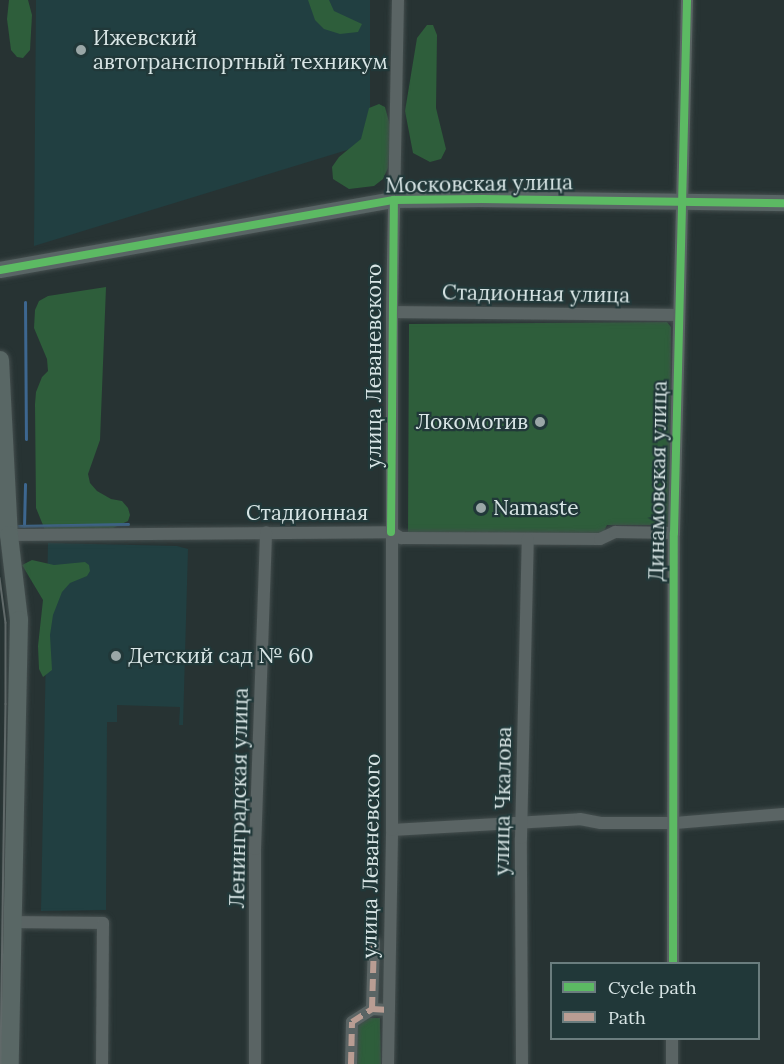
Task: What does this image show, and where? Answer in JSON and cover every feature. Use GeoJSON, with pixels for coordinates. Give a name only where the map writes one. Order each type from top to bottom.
{"type":"FeatureCollection","features":[{"type":"Feature","properties":{"kind":"main road"},"geometry":{"type":"LineString","coordinates":[[0,360],[9,535],[19,620],[10,1064]]}},
{"type":"Feature","properties":{"kind":"street","name":"улица Леваневского"},"geometry":{"type":"LineString","coordinates":[[388,1064],[392,830],[392,312],[399,0]]}},
{"type":"Feature","properties":{"kind":"street","name":"Динамовская улица"},"geometry":{"type":"LineString","coordinates":[[673,962],[674,533],[684,201],[687,0]]}},
{"type":"Feature","properties":{"kind":"street","name":"Московская улица"},"geometry":{"type":"LineString","coordinates":[[0,270],[394,200],[484,198],[784,203]]}},
{"type":"Feature","properties":{"kind":"street","name":"Стадионная улица"},"geometry":{"type":"LineString","coordinates":[[392,312],[679,315]]}},
{"type":"Feature","properties":{"kind":"street","name":"Ленинградская улица"},"geometry":{"type":"LineString","coordinates":[[255,1064],[255,849],[266,532]]}},
{"type":"Feature","properties":{"kind":"street","name":"Стадионная"},"geometry":{"type":"LineString","coordinates":[[9,535],[392,532],[401,538],[600,539],[615,532],[674,533]]}},
{"type":"Feature","properties":{"kind":"street","name":"улица Чкалова"},"geometry":{"type":"LineString","coordinates":[[522,1064],[521,824],[528,539]]}},
{"type":"Feature","properties":{"kind":"street"},"geometry":{"type":"LineString","coordinates":[[392,830],[579,819],[601,823],[675,823],[784,814]]}},
{"type":"Feature","properties":{"kind":"street"},"geometry":{"type":"LineString","coordinates":[[13,922],[103,924],[102,1064]]}},
{"type":"Feature","properties":{"kind":"street"},"geometry":{"type":"LineString","coordinates":[[372,1009],[375,942]]}},
{"type":"Feature","properties":{"kind":"street"},"geometry":{"type":"LineString","coordinates":[[351,1064],[352,1022],[372,1009],[389,1010]]}},
{"type":"Feature","properties":{"kind":"street"},"geometry":{"type":"LineString","coordinates":[[672,1040],[672,1064]]}},
{"type":"Feature","properties":{"kind":"shaded area"},"geometry":{"type":"Polygon","coordinates":[[[36,0],[370,0],[370,143],[34,246],[36,0]]]}},
{"type":"Feature","properties":{"kind":"shaded area","name":"Детский сад № 60"},"geometry":{"type":"Polygon","coordinates":[[[48,543],[177,546],[188,549],[183,725],[179,725],[180,707],[117,705],[117,722],[107,722],[106,910],[41,911],[48,543]]]}},
{"type":"Feature","properties":{"kind":"green space"},"geometry":{"type":"Polygon","coordinates":[[[9,0],[28,0],[32,15],[30,50],[23,58],[17,57],[11,50],[7,19],[9,0]]]}},
{"type":"Feature","properties":{"kind":"green space"},"geometry":{"type":"Polygon","coordinates":[[[308,0],[329,0],[334,11],[362,24],[358,32],[340,34],[324,29],[315,20],[308,0]]]}},
{"type":"Feature","properties":{"kind":"green space"},"geometry":{"type":"Polygon","coordinates":[[[427,25],[433,25],[437,35],[436,108],[446,149],[441,159],[430,162],[413,153],[405,111],[417,38],[427,25]]]}},
{"type":"Feature","properties":{"kind":"green space"},"geometry":{"type":"Polygon","coordinates":[[[379,104],[385,107],[391,129],[388,168],[383,179],[374,186],[349,189],[333,179],[332,167],[339,157],[361,139],[369,108],[379,104]]]}},
{"type":"Feature","properties":{"kind":"green space"},"geometry":{"type":"Polygon","coordinates":[[[106,287],[100,440],[88,474],[90,483],[97,491],[111,499],[122,501],[130,515],[128,521],[113,528],[45,530],[36,508],[35,404],[36,392],[42,377],[48,371],[47,359],[34,328],[35,310],[39,301],[48,296],[106,287]]]}},
{"type":"Feature","properties":{"kind":"green space","name":"Локомотив"},"geometry":{"type":"Polygon","coordinates":[[[667,322],[671,327],[670,525],[607,525],[603,533],[408,535],[409,324],[667,322]]]}},
{"type":"Feature","properties":{"kind":"green space"},"geometry":{"type":"Polygon","coordinates":[[[32,560],[54,565],[85,562],[89,565],[90,571],[87,576],[70,583],[62,592],[53,615],[50,635],[52,670],[43,677],[39,669],[38,646],[43,600],[22,565],[32,560]]]}},
{"type":"Feature","properties":{"kind":"green space"},"geometry":{"type":"Polygon","coordinates":[[[367,1018],[380,1018],[381,1064],[357,1064],[355,1025],[367,1018]]]}},
{"type":"Feature","properties":{"kind":"waterway"},"geometry":{"type":"LineString","coordinates":[[25,302],[26,439]]}},
{"type":"Feature","properties":{"kind":"waterway"},"geometry":{"type":"LineString","coordinates":[[24,526],[25,484]]}},
{"type":"Feature","properties":{"kind":"waterway"},"geometry":{"type":"LineString","coordinates":[[16,526],[128,524]]}},
{"type":"Feature","properties":{"kind":"tram line"},"geometry":{"type":"LineString","coordinates":[[0,578],[6,623],[1,1064]]}},
{"type":"Feature","properties":{"kind":"marked path"},"geometry":{"type":"LineString","coordinates":[[372,1009],[374,942]]}},
{"type":"Feature","properties":{"kind":"marked path"},"geometry":{"type":"LineString","coordinates":[[351,1064],[352,1022],[372,1009],[389,1010]]}},
{"type":"Feature","properties":{"kind":"cycle path"},"geometry":{"type":"LineString","coordinates":[[673,962],[674,533],[687,0]]}},
{"type":"Feature","properties":{"kind":"cycle path"},"geometry":{"type":"LineString","coordinates":[[0,270],[394,200],[784,203]]}},
{"type":"Feature","properties":{"kind":"cycle path"},"geometry":{"type":"LineString","coordinates":[[391,532],[394,200]]}},
{"type":"Feature","properties":{"kind":"place","name":"Ижевский автотранспортный техникум"},"geometry":{"type":"Point","coordinates":[81,50]}},
{"type":"Feature","properties":{"kind":"place","name":"Локомотив"},"geometry":{"type":"Point","coordinates":[540,422]}},
{"type":"Feature","properties":{"kind":"place","name":"Namaste"},"geometry":{"type":"Point","coordinates":[481,508]}},
{"type":"Feature","properties":{"kind":"place","name":"Детский сад № 60"},"geometry":{"type":"Point","coordinates":[116,656]}}]}
